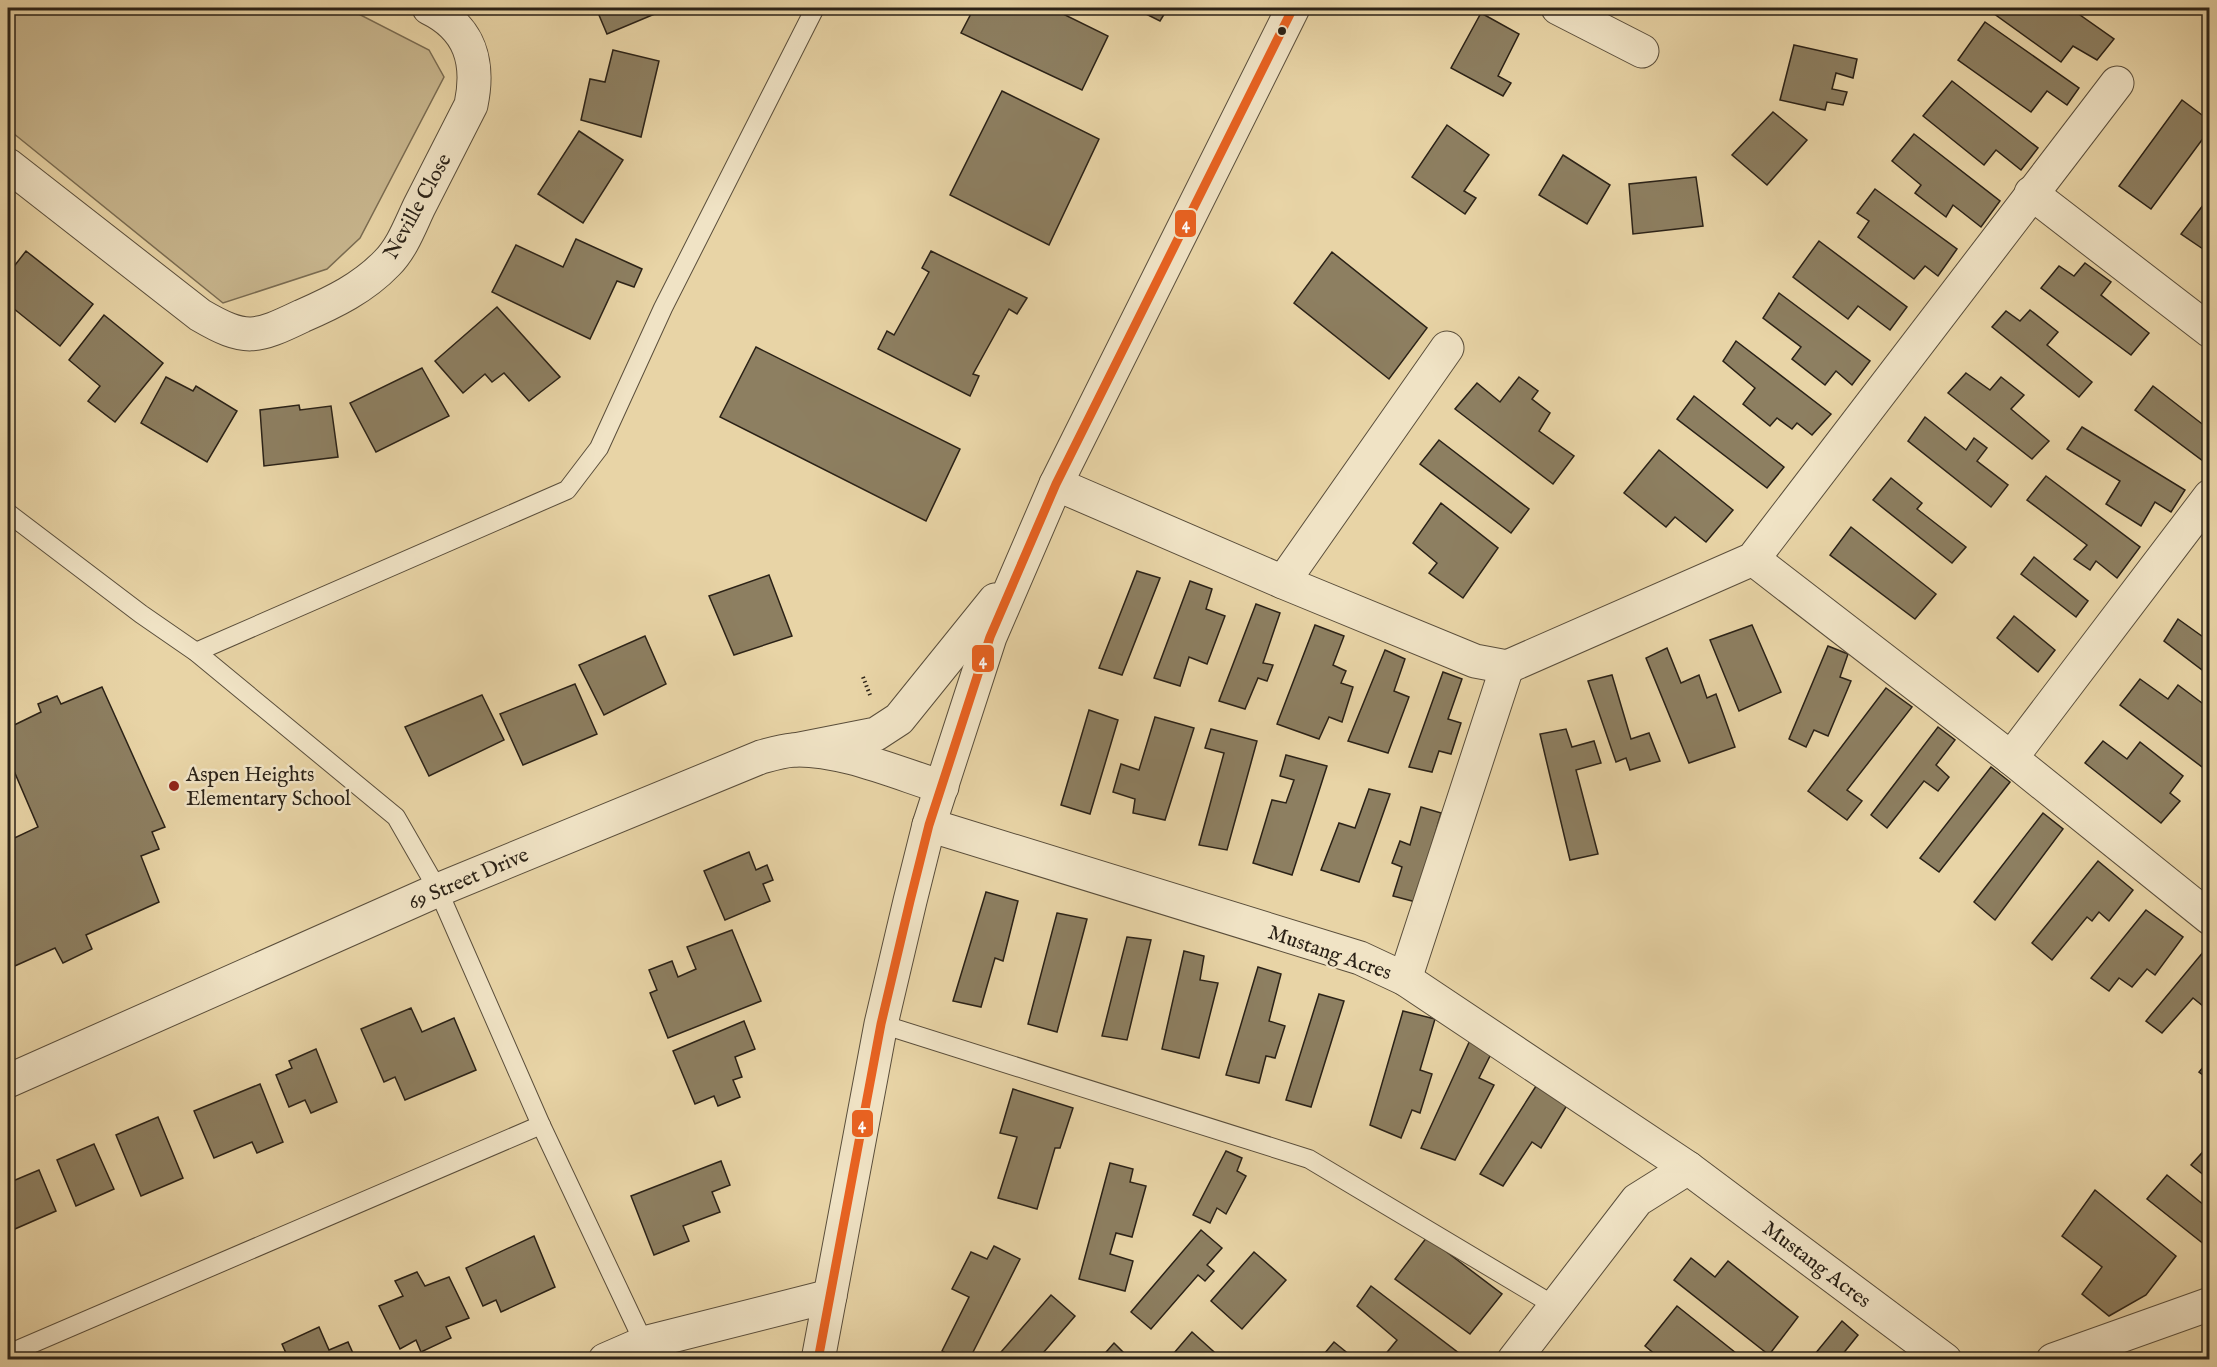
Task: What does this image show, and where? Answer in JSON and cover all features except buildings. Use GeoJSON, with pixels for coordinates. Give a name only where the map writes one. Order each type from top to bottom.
{"type":"FeatureCollection","features":[{"type":"Feature","properties":{"kind":"street","name":"Neville Close"},"geometry":{"type":"LineString","coordinates":[[8,165],[200,315],[232,332],[250,335],[273,330],[341,299],[372,277],[388,262],[404,238],[471,105],[475,67],[467,43],[454,25],[429,8]]}},
{"type":"Feature","properties":{"kind":"street"},"geometry":{"type":"LineString","coordinates":[[818,1359],[881,1024],[929,825],[990,637],[1056,484],[1293,8]]}},
{"type":"Feature","properties":{"kind":"street"},"geometry":{"type":"LineString","coordinates":[[1558,8],[1642,51]]}},
{"type":"Feature","properties":{"kind":"street"},"geometry":{"type":"LineString","coordinates":[[1056,484],[1283,582],[1475,661],[1507,667],[1753,560],[2117,83]]}},
{"type":"Feature","properties":{"kind":"street"},"geometry":{"type":"LineString","coordinates":[[2031,193],[2210,331]]}},
{"type":"Feature","properties":{"kind":"street"},"geometry":{"type":"LineString","coordinates":[[1283,582],[1447,348]]}},
{"type":"Feature","properties":{"kind":"street"},"geometry":{"type":"LineString","coordinates":[[2011,758],[2210,496]]}},
{"type":"Feature","properties":{"kind":"street"},"geometry":{"type":"LineString","coordinates":[[1753,560],[2011,758],[2210,918]]}},
{"type":"Feature","properties":{"kind":"street"},"geometry":{"type":"LineString","coordinates":[[795,750],[876,734],[899,719],[1016,573]]}},
{"type":"Feature","properties":{"kind":"street"},"geometry":{"type":"LineString","coordinates":[[1405,979],[1507,667]]}},
{"type":"Feature","properties":{"kind":"street","name":"69 Street Drive"},"geometry":{"type":"LineString","coordinates":[[8,1082],[438,890],[761,757],[795,750],[823,753],[855,759],[942,787]]}},
{"type":"Feature","properties":{"kind":"street","name":"Mustang Acres"},"geometry":{"type":"LineString","coordinates":[[929,825],[1360,958],[1405,979],[1688,1168],[1945,1359]]}},
{"type":"Feature","properties":{"kind":"street"},"geometry":{"type":"LineString","coordinates":[[1514,1359],[1637,1200],[1688,1168]]}},
{"type":"Feature","properties":{"kind":"street"},"geometry":{"type":"LineString","coordinates":[[605,1359],[644,1343],[830,1296]]}},
{"type":"Feature","properties":{"kind":"street"},"geometry":{"type":"LineString","coordinates":[[2053,1359],[2210,1304]]}},
{"type":"Feature","properties":{"kind":"lane"},"geometry":{"type":"LineString","coordinates":[[196,652],[567,490],[599,448],[663,308],[815,8]]}},
{"type":"Feature","properties":{"kind":"lane"},"geometry":{"type":"LineString","coordinates":[[8,513],[141,614],[196,652],[396,817],[438,890],[541,1125],[644,1343]]}},
{"type":"Feature","properties":{"kind":"lane"},"geometry":{"type":"LineString","coordinates":[[881,1024],[1309,1159],[1555,1306]]}},
{"type":"Feature","properties":{"kind":"lane"},"geometry":{"type":"LineString","coordinates":[[8,1354],[541,1125]]}},
{"type":"Feature","properties":{"kind":"shaded area"},"geometry":{"type":"Polygon","coordinates":[[[8,8],[347,8],[429,50],[444,77],[360,238],[327,269],[223,303],[8,129],[8,8]]]}},
{"type":"Feature","properties":{"kind":"transit line","name":"4"},"geometry":{"type":"LineString","coordinates":[[818,1360],[881,1024],[910,901],[929,825],[990,637],[1056,484],[1293,8]]}},
{"type":"Feature","properties":{"kind":"place","name":"Aspen Heights Elementary School"},"geometry":{"type":"Point","coordinates":[174,786]}}]}
